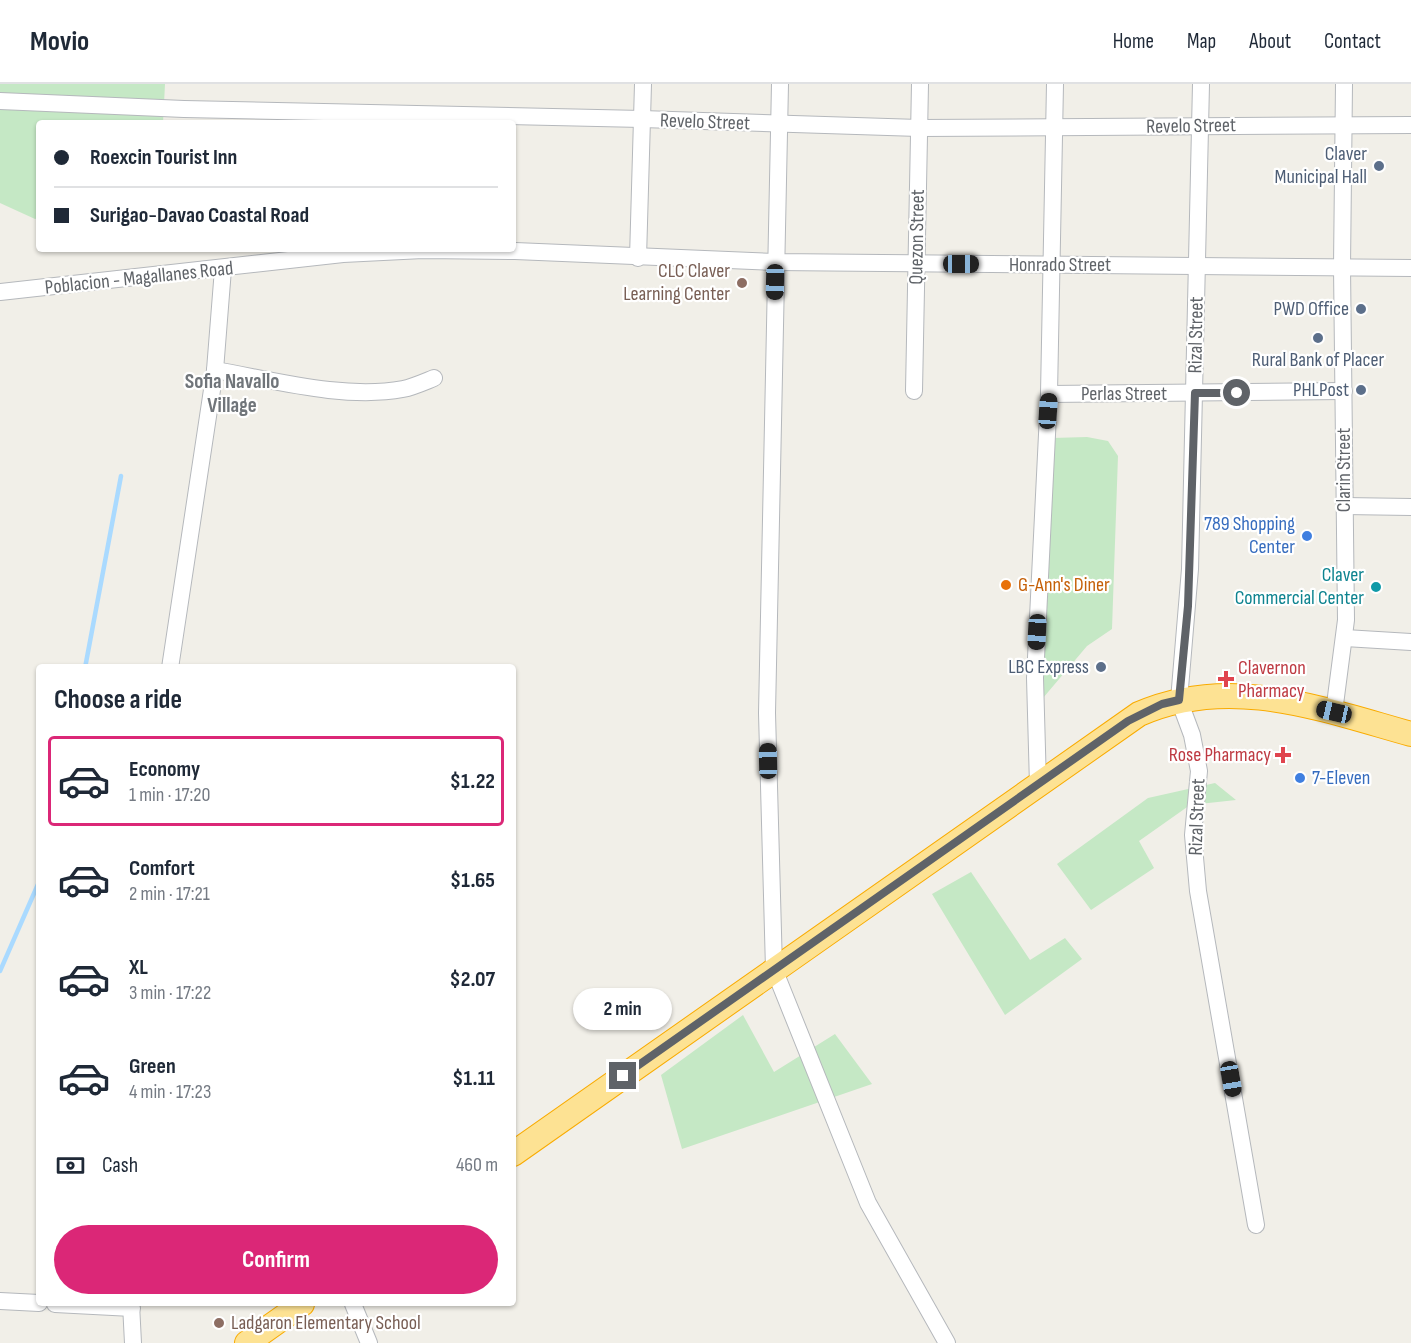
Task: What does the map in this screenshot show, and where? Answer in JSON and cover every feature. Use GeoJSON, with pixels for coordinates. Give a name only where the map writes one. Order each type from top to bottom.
{"type":"FeatureCollection","features":[{"type":"Feature","properties":{"kind":"highway"},"geometry":{"type":"LineString","coordinates":[[516,1152],[1128,721],[1162,704],[1209,696],[1252,696],[1334,712],[1411,734]]}},
{"type":"Feature","properties":{"kind":"highway"},"geometry":{"type":"LineString","coordinates":[[247,1343],[300,1306]]}},
{"type":"Feature","properties":{"kind":"street"},"geometry":{"type":"LineString","coordinates":[[638,258],[643,84]]}},
{"type":"Feature","properties":{"kind":"street"},"geometry":{"type":"LineString","coordinates":[[780,84],[767,713],[774,969],[868,1203],[947,1343]]}},
{"type":"Feature","properties":{"kind":"street","name":"Quezon Street"},"geometry":{"type":"LineString","coordinates":[[914,391],[920,84]]}},
{"type":"Feature","properties":{"kind":"street"},"geometry":{"type":"LineString","coordinates":[[1038,785],[1035,678],[1049,394],[1055,84]]}},
{"type":"Feature","properties":{"kind":"street","name":"Rizal Street"},"geometry":{"type":"LineString","coordinates":[[1201,84],[1188,606],[1179,700],[1192,735],[1199,771],[1193,835],[1198,891],[1256,1225]]}},
{"type":"Feature","properties":{"kind":"street","name":"Clarin Street"},"geometry":{"type":"LineString","coordinates":[[1334,712],[1345,638],[1342,267],[1344,84]]}},
{"type":"Feature","properties":{"kind":"street","name":"Revelo Street"},"geometry":{"type":"LineString","coordinates":[[0,101],[184,109],[642,119],[919,128],[1411,124]]}},
{"type":"Feature","properties":{"kind":"street","name":"Poblacion - Magallanes Road"},"geometry":{"type":"LineString","coordinates":[[516,251],[638,258]]}},
{"type":"Feature","properties":{"kind":"street","name":"Poblacion - Magallanes Road"},"geometry":{"type":"LineString","coordinates":[[0,292],[343,254],[383,252]]}},
{"type":"Feature","properties":{"kind":"street","name":"Honrado Street"},"geometry":{"type":"LineString","coordinates":[[638,258],[916,264],[1411,268]]}},
{"type":"Feature","properties":{"kind":"street"},"geometry":{"type":"LineString","coordinates":[[171,664],[215,370],[223,269]]}},
{"type":"Feature","properties":{"kind":"street"},"geometry":{"type":"LineString","coordinates":[[215,370],[319,388],[358,390],[403,389],[434,378]]}},
{"type":"Feature","properties":{"kind":"street","name":"Perlas Street"},"geometry":{"type":"LineString","coordinates":[[1049,394],[1344,392]]}},
{"type":"Feature","properties":{"kind":"street"},"geometry":{"type":"LineString","coordinates":[[1344,506],[1411,507]]}},
{"type":"Feature","properties":{"kind":"street"},"geometry":{"type":"LineString","coordinates":[[1345,638],[1411,642]]}},
{"type":"Feature","properties":{"kind":"street"},"geometry":{"type":"LineString","coordinates":[[0,1301],[36,1303]]}},
{"type":"Feature","properties":{"kind":"street"},"geometry":{"type":"LineString","coordinates":[[131,1306],[133,1343]]}},
{"type":"Feature","properties":{"kind":"street"},"geometry":{"type":"LineString","coordinates":[[354,1306],[369,1343]]}},
{"type":"Feature","properties":{"kind":"green space"},"geometry":{"type":"Polygon","coordinates":[[[0,84],[165,84],[163,120],[36,120],[36,219],[0,203],[0,84]]]}},
{"type":"Feature","properties":{"kind":"green space"},"geometry":{"type":"Polygon","coordinates":[[[1087,437],[1108,441],[1118,456],[1112,629],[1087,646],[1043,698],[1041,692],[1052,438],[1087,437]]]}},
{"type":"Feature","properties":{"kind":"green space"},"geometry":{"type":"Polygon","coordinates":[[[1215,783],[1236,800],[1190,805],[1139,841],[1154,868],[1091,910],[1057,864],[1148,798],[1215,783]]]}},
{"type":"Feature","properties":{"kind":"green space"},"geometry":{"type":"Polygon","coordinates":[[[971,872],[1030,960],[1065,938],[1082,959],[1005,1015],[932,894],[971,872]]]}},
{"type":"Feature","properties":{"kind":"green space"},"geometry":{"type":"Polygon","coordinates":[[[743,1015],[774,1072],[835,1034],[872,1084],[682,1149],[661,1075],[743,1015]]]}},
{"type":"Feature","properties":{"kind":"waterway"},"geometry":{"type":"LineString","coordinates":[[86,664],[121,476]]}},
{"type":"Feature","properties":{"kind":"waterway"},"geometry":{"type":"LineString","coordinates":[[0,971],[36,889]]}},
{"type":"Feature","properties":{"kind":"place","name":"Claver Municipal Hall"},"geometry":{"type":"Point","coordinates":[1379,166]}},
{"type":"Feature","properties":{"kind":"place","name":"CLC Claver Learning Center"},"geometry":{"type":"Point","coordinates":[742,283]}},
{"type":"Feature","properties":{"kind":"place","name":"PWD Office"},"geometry":{"type":"Point","coordinates":[1361,309]}},
{"type":"Feature","properties":{"kind":"place","name":"Rural Bank of Placer"},"geometry":{"type":"Point","coordinates":[1318,338]}},
{"type":"Feature","properties":{"kind":"place","name":"PHLPost"},"geometry":{"type":"Point","coordinates":[1361,390]}},
{"type":"Feature","properties":{"kind":"place","name":"789 Shopping Center"},"geometry":{"type":"Point","coordinates":[1307,536]}},
{"type":"Feature","properties":{"kind":"place","name":"G-Ann's Diner"},"geometry":{"type":"Point","coordinates":[1006,585]}},
{"type":"Feature","properties":{"kind":"place","name":"Claver Commercial Center"},"geometry":{"type":"Point","coordinates":[1376,587]}},
{"type":"Feature","properties":{"kind":"place","name":"LBC Express"},"geometry":{"type":"Point","coordinates":[1101,667]}},
{"type":"Feature","properties":{"kind":"place","name":"Clavernon Pharmacy"},"geometry":{"type":"Point","coordinates":[1226,679]}},
{"type":"Feature","properties":{"kind":"place","name":"Rose Pharmacy"},"geometry":{"type":"Point","coordinates":[1283,755]}},
{"type":"Feature","properties":{"kind":"place","name":"7-Eleven"},"geometry":{"type":"Point","coordinates":[1300,778]}},
{"type":"Feature","properties":{"kind":"place","name":"Ladgaron Elementary School"},"geometry":{"type":"Point","coordinates":[219,1323]}},
{"type":"Feature","properties":{"kind":"district","name":"Sofia Navallo Village"},"geometry":{"type":"Point","coordinates":[232,393]}},
{"type":"Feature","properties":{"kind":"route"},"geometry":{"type":"LineString","coordinates":[[623,1076],[996,816],[1128,721],[1162,704],[1179,700],[1186,643],[1191,551],[1195,393],[1237,393]]}}]}
